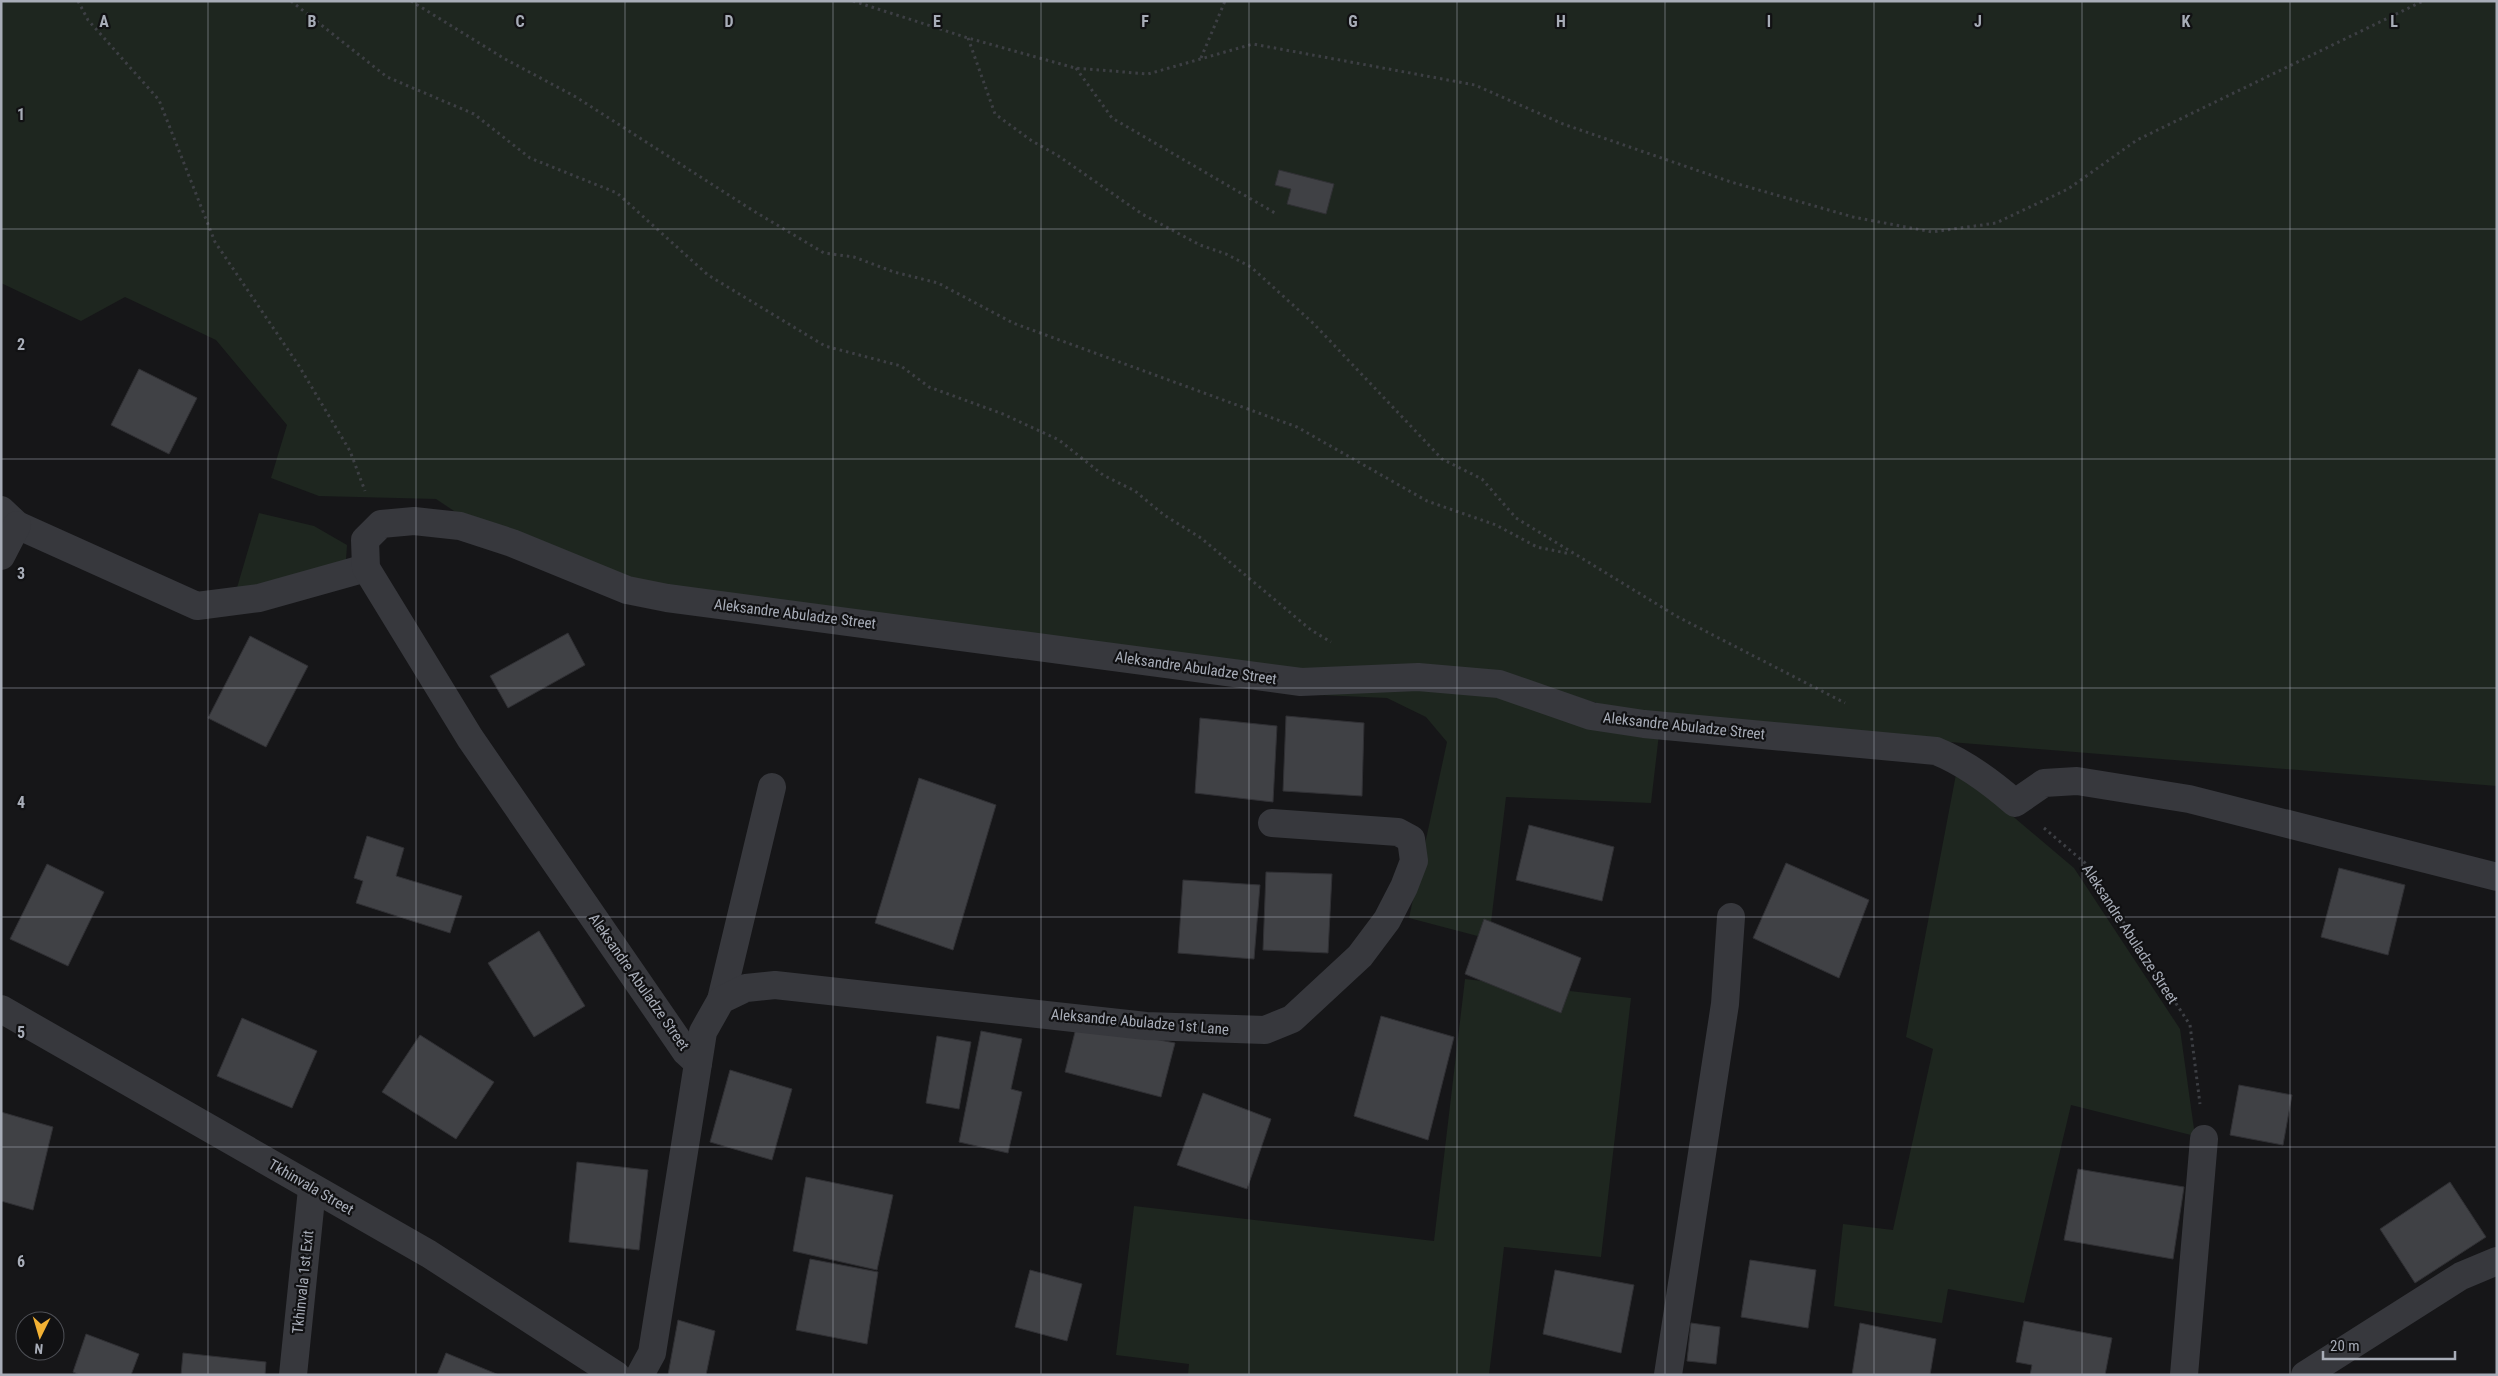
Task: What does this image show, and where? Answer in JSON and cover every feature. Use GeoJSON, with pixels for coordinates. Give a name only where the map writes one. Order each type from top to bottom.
{"type":"FeatureCollection","features":[{"type":"Feature","properties":{"kind":"street"},"geometry":{"type":"LineString","coordinates":[[1,556],[9,518],[197,606],[259,598],[366,568]]}},
{"type":"Feature","properties":{"kind":"street","name":"Aleksandre Abuladze Street"},"geometry":{"type":"LineString","coordinates":[[698,1063],[686,1052],[470,738],[366,568],[365,540],[381,524],[414,521],[460,526],[512,544],[627,590],[667,598],[1301,682],[1418,677],[1500,684],[1591,716],[1644,724],[1936,751],[1957,759],[2015,803]]}},
{"type":"Feature","properties":{"kind":"street"},"geometry":{"type":"LineString","coordinates":[[2015,803],[2044,783],[2077,781],[2189,799],[2497,877]]}},
{"type":"Feature","properties":{"kind":"street"},"geometry":{"type":"LineString","coordinates":[[640,1375],[652,1353],[702,1032],[721,1000],[772,787]]}},
{"type":"Feature","properties":{"kind":"street","name":"Aleksandre Abuladze 1st Lane"},"geometry":{"type":"LineString","coordinates":[[721,1000],[746,988],[775,985],[1146,1026],[1264,1030],[1292,1019],[1360,956],[1387,920],[1414,861],[1411,839],[1398,832],[1272,823]]}},
{"type":"Feature","properties":{"kind":"street"},"geometry":{"type":"LineString","coordinates":[[1668,1375],[1724,1004],[1731,917]]}},
{"type":"Feature","properties":{"kind":"street","name":"Tkhinvala Street"},"geometry":{"type":"LineString","coordinates":[[1,1009],[312,1189],[430,1254],[616,1375]]}},
{"type":"Feature","properties":{"kind":"street"},"geometry":{"type":"LineString","coordinates":[[2184,1375],[2204,1139]]}},
{"type":"Feature","properties":{"kind":"street","name":"Tkhinvala 1st Exit"},"geometry":{"type":"LineString","coordinates":[[293,1375],[312,1189]]}},
{"type":"Feature","properties":{"kind":"street"},"geometry":{"type":"LineString","coordinates":[[2305,1375],[2461,1276],[2497,1261]]}},
{"type":"Feature","properties":{"kind":"path"},"geometry":{"type":"LineString","coordinates":[[78,1],[88,20],[159,100],[215,242],[299,366],[350,451],[366,492],[365,540]]}},
{"type":"Feature","properties":{"kind":"path"},"geometry":{"type":"LineString","coordinates":[[291,1],[387,77],[474,114],[530,158],[617,193],[708,275],[825,346],[902,366],[929,387],[1002,414],[1059,440],[1103,475],[1135,491],[1164,515],[1201,538],[1311,630],[1339,647],[1350,660],[1379,678]]}},
{"type":"Feature","properties":{"kind":"path"},"geometry":{"type":"LineString","coordinates":[[411,1],[505,59],[576,97],[752,210],[824,253],[854,257],[894,272],[938,283],[1013,323],[1297,427],[1427,501],[1496,525],[1537,547],[1572,554]]}},
{"type":"Feature","properties":{"kind":"path"},"geometry":{"type":"LineString","coordinates":[[853,1],[968,38],[1075,68],[1148,74],[1253,44],[1475,85],[1563,124],[1731,182],[1854,217],[1932,232],[1996,223],[2068,189],[2137,140],[2423,1]]}},
{"type":"Feature","properties":{"kind":"path"},"geometry":{"type":"LineString","coordinates":[[1201,58],[1225,1]]}},
{"type":"Feature","properties":{"kind":"path"},"geometry":{"type":"LineString","coordinates":[[968,38],[995,114],[1032,141],[1057,155],[1142,214],[1200,245],[1226,254],[1251,267],[1314,324],[1442,458],[1482,479],[1516,518],[1572,554],[1678,617],[1849,705]]}},
{"type":"Feature","properties":{"kind":"path"},"geometry":{"type":"LineString","coordinates":[[1075,68],[1112,118],[1275,213]]}},
{"type":"Feature","properties":{"kind":"path","name":"Aleksandre Abuladze Street"},"geometry":{"type":"LineString","coordinates":[[2015,803],[2085,863],[2190,1025],[2204,1139]]}},
{"type":"Feature","properties":{"kind":"shaded area"},"geometry":{"type":"Polygon","coordinates":[[[1,1],[2497,1],[2497,786],[1651,718],[1503,677],[1302,674],[665,586],[632,579],[457,513],[436,499],[319,496],[271,478],[287,425],[216,340],[125,297],[81,321],[1,283],[1,1]]]}},
{"type":"Feature","properties":{"kind":"shaded area"},"geometry":{"type":"Polygon","coordinates":[[[259,513],[314,526],[347,545],[346,560],[236,591],[259,513]]]}},
{"type":"Feature","properties":{"kind":"shaded area"},"geometry":{"type":"Polygon","coordinates":[[[1413,685],[1496,691],[1659,734],[1651,803],[1506,797],[1489,939],[1409,918],[1447,742],[1426,717],[1387,698],[1297,694],[1413,685]]]}},
{"type":"Feature","properties":{"kind":"shaded area"},"geometry":{"type":"Polygon","coordinates":[[[1957,769],[2074,868],[2180,1029],[2195,1136],[2071,1105],[2024,1303],[1948,1289],[1942,1323],[1834,1306],[1843,1224],[1893,1230],[1933,1049],[1906,1037],[1957,769]]]}},
{"type":"Feature","properties":{"kind":"shaded area"},"geometry":{"type":"Polygon","coordinates":[[[1465,979],[1631,998],[1601,1257],[1504,1247],[1489,1375],[1188,1375],[1189,1364],[1116,1355],[1134,1206],[1434,1241],[1465,979]]]}},
{"type":"Feature","properties":{"kind":"building"},"geometry":{"type":"Polygon","coordinates":[[[1279,170],[1334,184],[1326,214],[1287,204],[1291,189],[1275,185],[1279,170]]]}},
{"type":"Feature","properties":{"kind":"building"},"geometry":{"type":"Polygon","coordinates":[[[139,369],[197,398],[169,454],[111,425],[139,369]]]}},
{"type":"Feature","properties":{"kind":"building"},"geometry":{"type":"Polygon","coordinates":[[[568,633],[585,665],[508,708],[490,676],[568,633]]]}},
{"type":"Feature","properties":{"kind":"building"},"geometry":{"type":"Polygon","coordinates":[[[250,636],[308,666],[266,747],[208,718],[250,636]]]}},
{"type":"Feature","properties":{"kind":"building"},"geometry":{"type":"Polygon","coordinates":[[[1286,716],[1364,723],[1362,796],[1283,791],[1286,716]]]}},
{"type":"Feature","properties":{"kind":"building"},"geometry":{"type":"Polygon","coordinates":[[[1200,718],[1277,726],[1273,802],[1195,793],[1200,718]]]}},
{"type":"Feature","properties":{"kind":"building"},"geometry":{"type":"Polygon","coordinates":[[[919,778],[996,805],[953,950],[875,923],[919,778]]]}},
{"type":"Feature","properties":{"kind":"building"},"geometry":{"type":"Polygon","coordinates":[[[1529,825],[1614,847],[1602,901],[1516,880],[1529,825]]]}},
{"type":"Feature","properties":{"kind":"building"},"geometry":{"type":"Polygon","coordinates":[[[367,836],[404,848],[396,876],[462,896],[450,933],[356,903],[363,881],[354,878],[367,836]]]}},
{"type":"Feature","properties":{"kind":"building"},"geometry":{"type":"Polygon","coordinates":[[[1786,863],[1869,900],[1839,978],[1753,938],[1786,863]]]}},
{"type":"Feature","properties":{"kind":"building"},"geometry":{"type":"Polygon","coordinates":[[[47,864],[104,892],[68,966],[10,939],[47,864]]]}},
{"type":"Feature","properties":{"kind":"building"},"geometry":{"type":"Polygon","coordinates":[[[2339,868],[2405,885],[2388,955],[2321,937],[2339,868]]]}},
{"type":"Feature","properties":{"kind":"building"},"geometry":{"type":"Polygon","coordinates":[[[1266,872],[1332,874],[1328,953],[1263,950],[1266,872]]]}},
{"type":"Feature","properties":{"kind":"building"},"geometry":{"type":"Polygon","coordinates":[[[1183,880],[1260,885],[1254,959],[1178,953],[1183,880]]]}},
{"type":"Feature","properties":{"kind":"building"},"geometry":{"type":"Polygon","coordinates":[[[1484,919],[1581,958],[1561,1013],[1465,974],[1484,919]]]}},
{"type":"Feature","properties":{"kind":"building"},"geometry":{"type":"Polygon","coordinates":[[[539,931],[585,1006],[534,1037],[488,963],[539,931]]]}},
{"type":"Feature","properties":{"kind":"building"},"geometry":{"type":"Polygon","coordinates":[[[1381,1016],[1454,1037],[1428,1140],[1354,1116],[1381,1016]]]}},
{"type":"Feature","properties":{"kind":"building"},"geometry":{"type":"Polygon","coordinates":[[[242,1018],[317,1051],[292,1108],[217,1076],[242,1018]]]}},
{"type":"Feature","properties":{"kind":"building"},"geometry":{"type":"Polygon","coordinates":[[[1077,1024],[1175,1043],[1161,1097],[1065,1072],[1077,1024]]]}},
{"type":"Feature","properties":{"kind":"building"},"geometry":{"type":"Polygon","coordinates":[[[981,1031],[1022,1039],[1011,1089],[1022,1092],[1008,1153],[959,1142],[981,1031]]]}},
{"type":"Feature","properties":{"kind":"building"},"geometry":{"type":"Polygon","coordinates":[[[420,1035],[494,1082],[456,1139],[382,1092],[420,1035]]]}},
{"type":"Feature","properties":{"kind":"building"},"geometry":{"type":"Polygon","coordinates":[[[937,1036],[971,1042],[959,1109],[926,1103],[937,1036]]]}},
{"type":"Feature","properties":{"kind":"building"},"geometry":{"type":"Polygon","coordinates":[[[730,1070],[792,1089],[772,1160],[710,1142],[730,1070]]]}},
{"type":"Feature","properties":{"kind":"building"},"geometry":{"type":"Polygon","coordinates":[[[2239,1085],[2292,1095],[2283,1145],[2230,1135],[2239,1085]]]}},
{"type":"Feature","properties":{"kind":"building"},"geometry":{"type":"Polygon","coordinates":[[[1203,1093],[1271,1119],[1247,1189],[1177,1165],[1203,1093]]]}},
{"type":"Feature","properties":{"kind":"building"},"geometry":{"type":"Polygon","coordinates":[[[1,1112],[53,1127],[33,1210],[1,1201],[1,1112]]]}},
{"type":"Feature","properties":{"kind":"building"},"geometry":{"type":"Polygon","coordinates":[[[577,1162],[648,1170],[639,1250],[569,1242],[577,1162]]]}},
{"type":"Feature","properties":{"kind":"building"},"geometry":{"type":"Polygon","coordinates":[[[2078,1169],[2184,1187],[2173,1259],[2064,1240],[2078,1169]]]}},
{"type":"Feature","properties":{"kind":"building"},"geometry":{"type":"Polygon","coordinates":[[[806,1177],[893,1195],[877,1270],[793,1251],[806,1177]]]}},
{"type":"Feature","properties":{"kind":"building"},"geometry":{"type":"Polygon","coordinates":[[[2450,1182],[2486,1237],[2415,1283],[2380,1229],[2450,1182]]]}},
{"type":"Feature","properties":{"kind":"building"},"geometry":{"type":"Polygon","coordinates":[[[810,1259],[878,1272],[867,1344],[796,1330],[810,1259]]]}},
{"type":"Feature","properties":{"kind":"building"},"geometry":{"type":"Polygon","coordinates":[[[1750,1260],[1816,1270],[1808,1328],[1741,1317],[1750,1260]]]}},
{"type":"Feature","properties":{"kind":"building"},"geometry":{"type":"Polygon","coordinates":[[[1030,1270],[1082,1284],[1067,1341],[1015,1327],[1030,1270]]]}},
{"type":"Feature","properties":{"kind":"building"},"geometry":{"type":"Polygon","coordinates":[[[1555,1270],[1634,1285],[1621,1353],[1543,1334],[1555,1270]]]}},
{"type":"Feature","properties":{"kind":"building"},"geometry":{"type":"Polygon","coordinates":[[[678,1320],[715,1331],[706,1375],[668,1375],[678,1320]]]}},
{"type":"Feature","properties":{"kind":"building"},"geometry":{"type":"Polygon","coordinates":[[[2024,1321],[2112,1338],[2105,1375],[2030,1375],[2032,1365],[2016,1362],[2024,1321]]]}},
{"type":"Feature","properties":{"kind":"building"},"geometry":{"type":"Polygon","coordinates":[[[1691,1323],[1720,1327],[1716,1364],[1687,1361],[1691,1323]]]}},
{"type":"Feature","properties":{"kind":"building"},"geometry":{"type":"Polygon","coordinates":[[[1860,1323],[1936,1339],[1930,1375],[1852,1375],[1860,1323]]]}},
{"type":"Feature","properties":{"kind":"building"},"geometry":{"type":"Polygon","coordinates":[[[86,1334],[139,1354],[131,1375],[80,1375],[73,1372],[86,1334]]]}},
{"type":"Feature","properties":{"kind":"building"},"geometry":{"type":"Polygon","coordinates":[[[183,1353],[266,1362],[265,1375],[181,1375],[183,1353]]]}},
{"type":"Feature","properties":{"kind":"building"},"geometry":{"type":"Polygon","coordinates":[[[446,1353],[499,1375],[437,1375],[446,1353]]]}}]}
